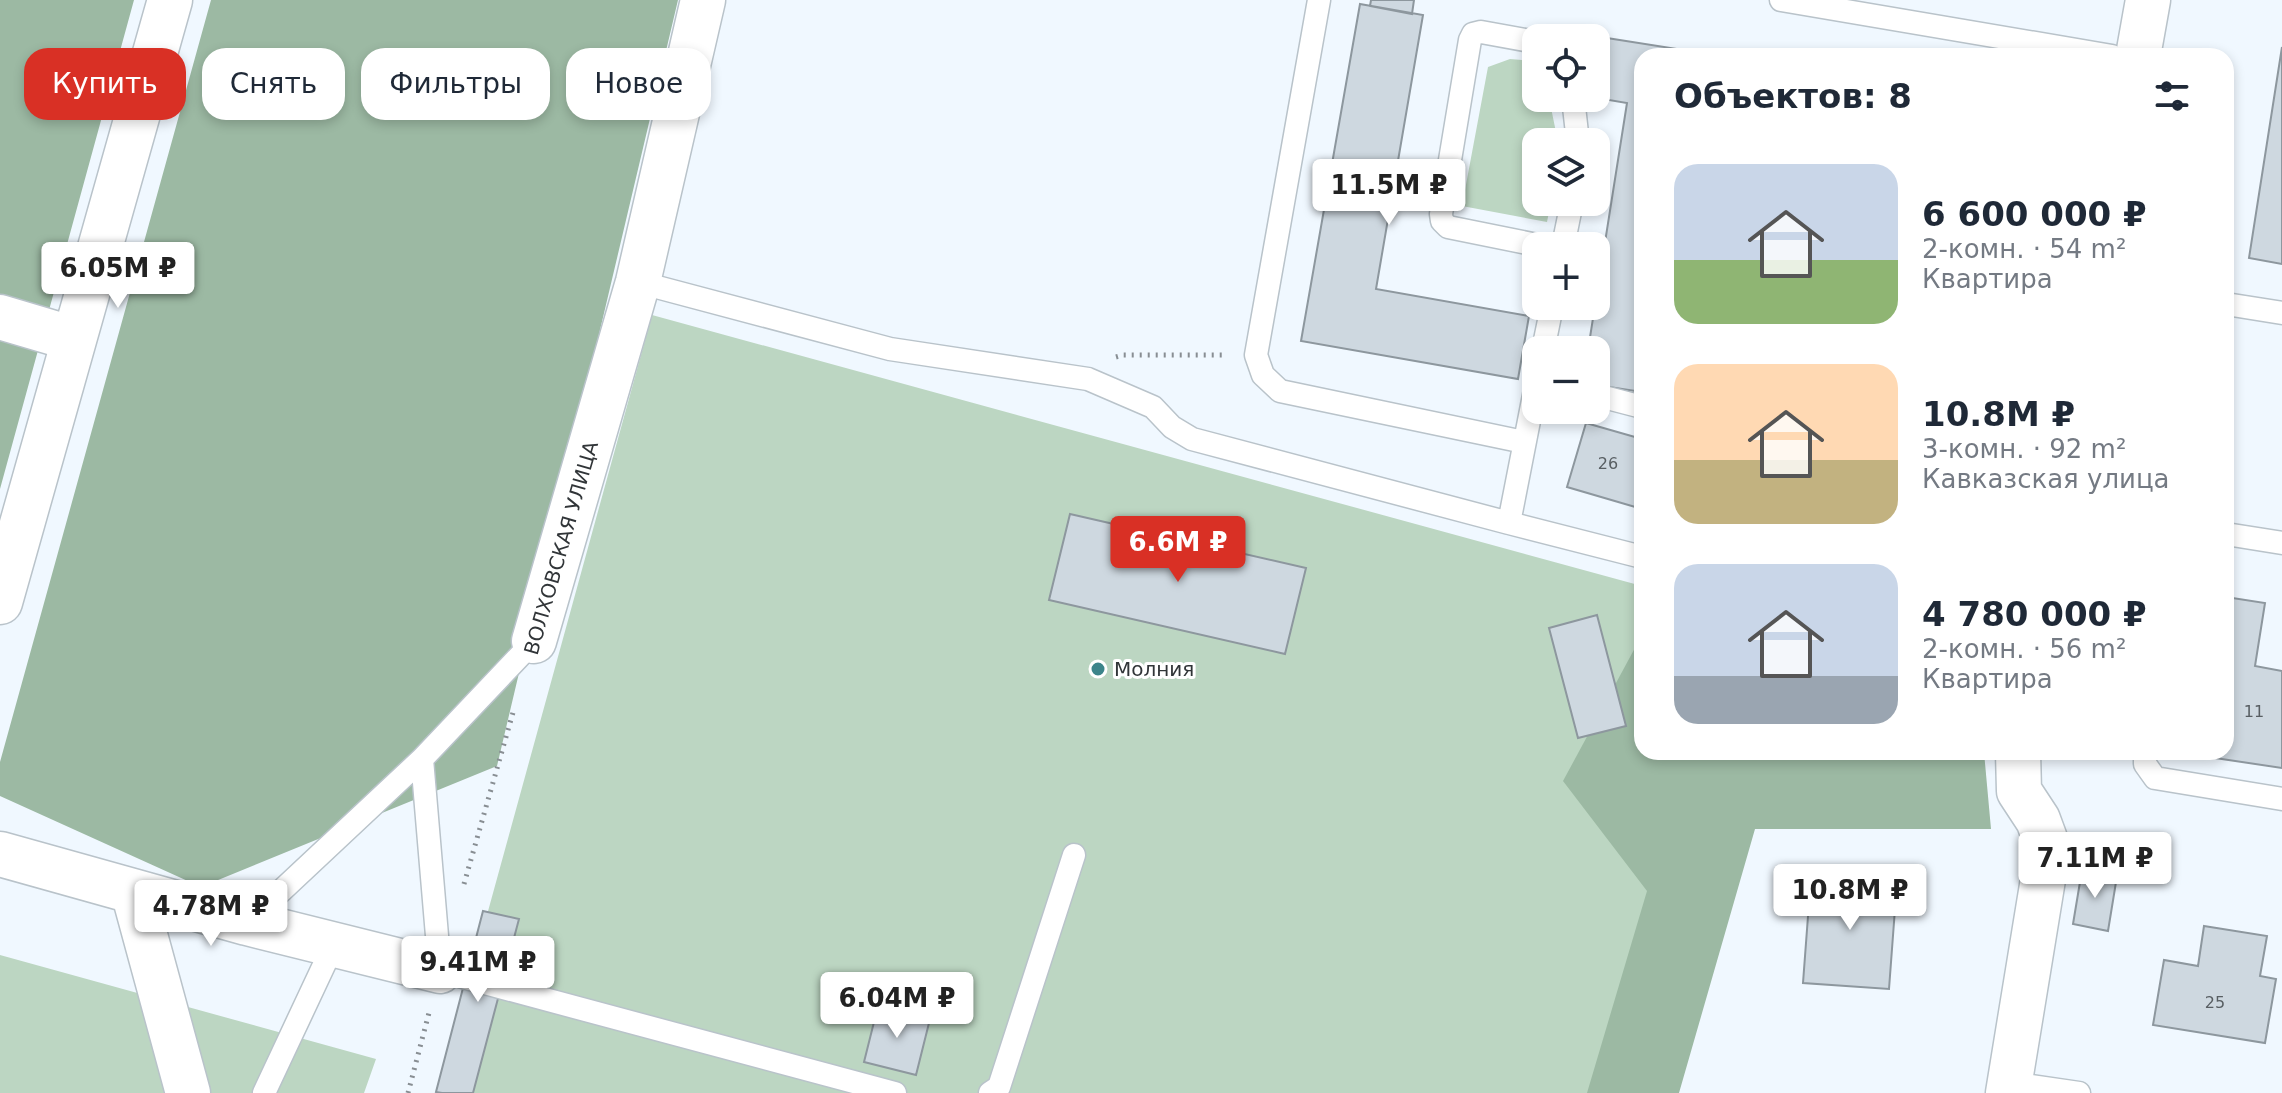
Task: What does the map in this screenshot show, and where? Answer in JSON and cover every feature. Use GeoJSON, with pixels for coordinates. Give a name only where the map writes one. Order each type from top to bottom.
{"type":"FeatureCollection","features":[{"type":"Feature","properties":{"kind":"street"},"geometry":{"type":"LineString","coordinates":[[0,602],[170,0]]}},
{"type":"Feature","properties":{"kind":"street","name":"ВОЛХОВСКАЯ УЛИЦА"},"geometry":{"type":"LineString","coordinates":[[534,641],[638,282],[703,0]]}},
{"type":"Feature","properties":{"kind":"street"},"geometry":{"type":"LineString","coordinates":[[2139,48],[2148,0]]}},
{"type":"Feature","properties":{"kind":"street"},"geometry":{"type":"LineString","coordinates":[[0,317],[74,339]]}},
{"type":"Feature","properties":{"kind":"street"},"geometry":{"type":"LineString","coordinates":[[2009,1088],[2046,861],[2042,830],[2019,791],[2018,760]]}},
{"type":"Feature","properties":{"kind":"street"},"geometry":{"type":"LineString","coordinates":[[0,854],[333,946],[440,971]]}},
{"type":"Feature","properties":{"kind":"street"},"geometry":{"type":"LineString","coordinates":[[133,891],[188,1093]]}},
{"type":"Feature","properties":{"kind":"lane"},"geometry":{"type":"LineString","coordinates":[[1319,0],[1256,355],[1263,375],[1280,391],[1524,442]]}},
{"type":"Feature","properties":{"kind":"lane"},"geometry":{"type":"LineString","coordinates":[[1781,0],[2065,48]]}},
{"type":"Feature","properties":{"kind":"lane"},"geometry":{"type":"LineString","coordinates":[[1522,39],[1481,32],[1473,34],[1470,40],[1441,214],[1442,221],[1448,227],[1522,242]]}},
{"type":"Feature","properties":{"kind":"lane"},"geometry":{"type":"LineString","coordinates":[[638,282],[890,349],[1088,379],[1153,407],[1172,427],[1192,439],[1634,555]]}},
{"type":"Feature","properties":{"kind":"lane"},"geometry":{"type":"LineString","coordinates":[[2234,305],[2282,313]]}},
{"type":"Feature","properties":{"kind":"lane"},"geometry":{"type":"LineString","coordinates":[[1610,399],[1634,405]]}},
{"type":"Feature","properties":{"kind":"lane"},"geometry":{"type":"LineString","coordinates":[[1509,523],[1528,424]]}},
{"type":"Feature","properties":{"kind":"lane"},"geometry":{"type":"LineString","coordinates":[[2234,535],[2282,543]]}},
{"type":"Feature","properties":{"kind":"lane"},"geometry":{"type":"LineString","coordinates":[[247,923],[422,759],[534,641]]}},
{"type":"Feature","properties":{"kind":"lane"},"geometry":{"type":"LineString","coordinates":[[422,759],[440,971],[895,1093]]}},
{"type":"Feature","properties":{"kind":"lane"},"geometry":{"type":"LineString","coordinates":[[2145,760],[2155,778],[2282,799]]}},
{"type":"Feature","properties":{"kind":"lane"},"geometry":{"type":"LineString","coordinates":[[990,1093],[999,1087],[1074,855]]}},
{"type":"Feature","properties":{"kind":"lane"},"geometry":{"type":"LineString","coordinates":[[264,1093],[333,946]]}},
{"type":"Feature","properties":{"kind":"lane"},"geometry":{"type":"LineString","coordinates":[[2009,1088],[2079,1093]]}},
{"type":"Feature","properties":{"kind":"path"},"geometry":{"type":"LineString","coordinates":[[1088,379],[1101,363],[1123,355],[1256,355]]}},
{"type":"Feature","properties":{"kind":"path","name":"ВОЛХОВСКАЯ УЛИЦА"},"geometry":{"type":"LineString","coordinates":[[460,898],[534,641]]}},
{"type":"Feature","properties":{"kind":"path"},"geometry":{"type":"LineString","coordinates":[[408,1093],[440,971]]}},
{"type":"Feature","properties":{"kind":"green space"},"geometry":{"type":"Polygon","coordinates":[[[0,0],[134,0],[121,48],[24,48],[24,120],[101,120],[0,489],[0,0]]]}},
{"type":"Feature","properties":{"kind":"green space"},"geometry":{"type":"Polygon","coordinates":[[[211,0],[678,0],[667,48],[566,48],[566,120],[650,120],[497,766],[201,887],[0,796],[0,762],[178,120],[186,120],[186,90],[211,0]]]}},
{"type":"Feature","properties":{"kind":"green space"},"geometry":{"type":"Polygon","coordinates":[[[1510,59],[1522,60],[1522,112],[1552,112],[1555,128],[1522,128],[1522,216],[1548,216],[1547,222],[1462,206],[1488,67],[1510,59]]]}},
{"type":"Feature","properties":{"kind":"green space","name":"Молния"},"geometry":{"type":"Polygon","coordinates":[[[652,315],[1634,584],[1634,760],[1643,760],[1670,1093],[438,1093],[652,315]]]}},
{"type":"Feature","properties":{"kind":"green space"},"geometry":{"type":"Polygon","coordinates":[[[1634,650],[1634,760],[1985,760],[1991,829],[1755,829],[1679,1093],[1587,1093],[1647,891],[1563,781],[1634,650]]]}},
{"type":"Feature","properties":{"kind":"green space"},"geometry":{"type":"Polygon","coordinates":[[[0,955],[376,1059],[364,1093],[0,1093],[0,955]]]}},
{"type":"Feature","properties":{"kind":"building"},"geometry":{"type":"Polygon","coordinates":[[[1371,0],[1414,0],[1412,14],[1370,6],[1371,0]]]}},
{"type":"Feature","properties":{"kind":"building"},"geometry":{"type":"Polygon","coordinates":[[[1360,4],[1423,15],[1376,289],[1522,315],[1522,320],[1528,320],[1526,336],[1522,336],[1518,379],[1301,341],[1360,4]]]}},
{"type":"Feature","properties":{"kind":"building"},"geometry":{"type":"Polygon","coordinates":[[[1610,38],[1671,48],[1634,48],[1634,391],[1610,387],[1610,336],[1590,336],[1593,320],[1610,320],[1610,232],[1607,232],[1627,103],[1610,100],[1610,38]]]}},
{"type":"Feature","properties":{"kind":"building"},"geometry":{"type":"Polygon","coordinates":[[[2282,47],[2282,264],[2249,258],[2282,47]]]}},
{"type":"Feature","properties":{"kind":"building"},"geometry":{"type":"Polygon","coordinates":[[[1586,424],[1634,437],[1634,507],[1567,487],[1586,424]]]}},
{"type":"Feature","properties":{"kind":"building"},"geometry":{"type":"Polygon","coordinates":[[[1070,514],[1306,568],[1285,654],[1049,600],[1070,514]]]}},
{"type":"Feature","properties":{"kind":"building"},"geometry":{"type":"Polygon","coordinates":[[[2234,598],[2265,603],[2255,666],[2282,671],[2282,768],[2228,760],[2234,760],[2234,598]]]}},
{"type":"Feature","properties":{"kind":"building"},"geometry":{"type":"Polygon","coordinates":[[[1597,615],[1626,726],[1578,738],[1549,628],[1597,615]]]}},
{"type":"Feature","properties":{"kind":"building"},"geometry":{"type":"Polygon","coordinates":[[[2082,870],[2117,876],[2108,931],[2073,924],[2082,870]]]}},
{"type":"Feature","properties":{"kind":"building"},"geometry":{"type":"Polygon","coordinates":[[[1811,876],[1897,882],[1889,989],[1803,983],[1811,876]]]}},
{"type":"Feature","properties":{"kind":"building"},"geometry":{"type":"Polygon","coordinates":[[[483,911],[519,919],[473,1093],[436,1092],[483,911]]]}},
{"type":"Feature","properties":{"kind":"building"},"geometry":{"type":"Polygon","coordinates":[[[2204,926],[2267,936],[2260,976],[2276,979],[2265,1043],[2153,1025],[2164,960],[2198,966],[2204,926]]]}},
{"type":"Feature","properties":{"kind":"building"},"geometry":{"type":"Polygon","coordinates":[[[878,1006],[930,1019],[916,1075],[864,1062],[878,1006]]]}},
{"type":"Feature","properties":{"kind":"place","name":"Молния"},"geometry":{"type":"Point","coordinates":[1098,669]}}]}
